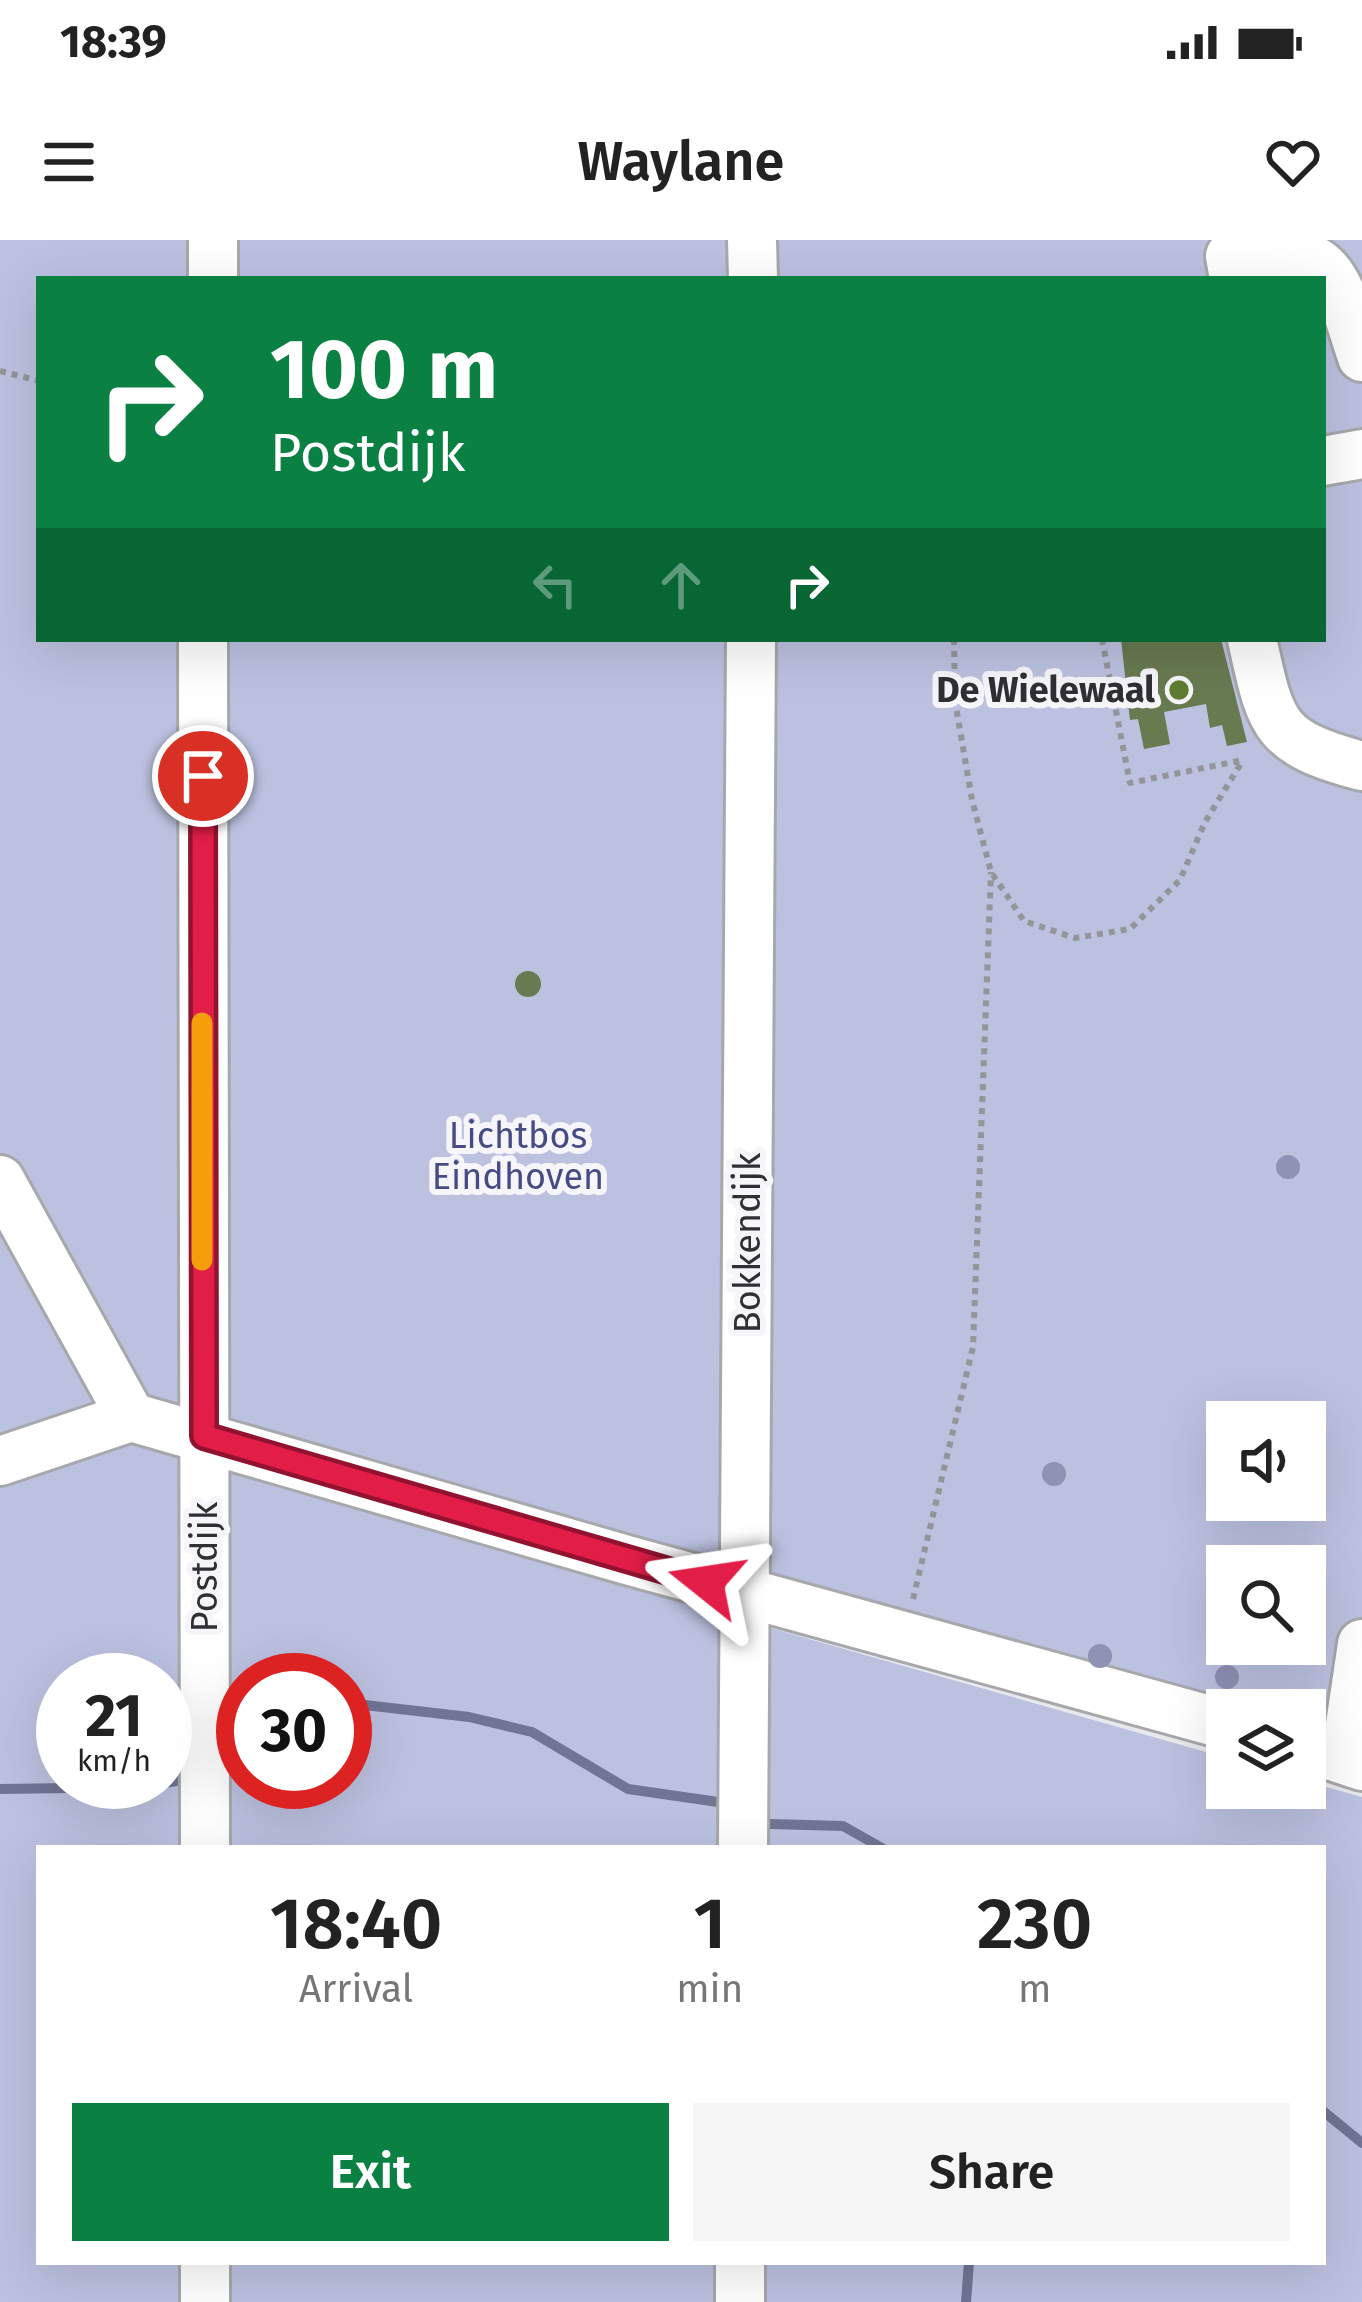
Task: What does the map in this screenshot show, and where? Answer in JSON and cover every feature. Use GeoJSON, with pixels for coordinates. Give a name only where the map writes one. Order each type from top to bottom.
{"type":"FeatureCollection","features":[{"type":"Feature","properties":{"kind":"street"},"geometry":{"type":"LineString","coordinates":[[213,240],[213,276]]}},
{"type":"Feature","properties":{"kind":"street"},"geometry":{"type":"LineString","coordinates":[[752,240],[752,276]]}},
{"type":"Feature","properties":{"kind":"street"},"geometry":{"type":"LineString","coordinates":[[1232,258],[1290,243],[1314,252],[1336,272],[1362,357]]}},
{"type":"Feature","properties":{"kind":"street"},"geometry":{"type":"LineString","coordinates":[[1326,460],[1362,454]]}},
{"type":"Feature","properties":{"kind":"street","name":"Postdijk"},"geometry":{"type":"LineString","coordinates":[[203,642],[205,1845]]}},
{"type":"Feature","properties":{"kind":"street","name":"Bokkendijk"},"geometry":{"type":"LineString","coordinates":[[743,1845],[751,642]]}},
{"type":"Feature","properties":{"kind":"street"},"geometry":{"type":"LineString","coordinates":[[1253,642],[1268,711],[1290,739],[1362,766]]}},
{"type":"Feature","properties":{"kind":"street"},"geometry":{"type":"LineString","coordinates":[[0,1180],[131,1417]]}},
{"type":"Feature","properties":{"kind":"street"},"geometry":{"type":"LineString","coordinates":[[0,1461],[131,1417],[1206,1719]]}},
{"type":"Feature","properties":{"kind":"street"},"geometry":{"type":"LineString","coordinates":[[1326,1753],[1358,1763],[1350,1724],[1362,1644]]}},
{"type":"Feature","properties":{"kind":"street"},"geometry":{"type":"LineString","coordinates":[[205,2265],[205,2302]]}},
{"type":"Feature","properties":{"kind":"street"},"geometry":{"type":"LineString","coordinates":[[740,2265],[740,2302]]}},
{"type":"Feature","properties":{"kind":"path"},"geometry":{"type":"LineString","coordinates":[[0,371],[36,380]]}},
{"type":"Feature","properties":{"kind":"path"},"geometry":{"type":"LineString","coordinates":[[904,1636],[973,1348],[991,872],[972,800],[955,701],[954,642]]}},
{"type":"Feature","properties":{"kind":"path"},"geometry":{"type":"LineString","coordinates":[[991,872],[1024,921],[1075,938],[1130,929],[1180,880],[1205,822],[1243,760],[1130,783],[1103,642]]}},
{"type":"Feature","properties":{"kind":"green space","name":"Lichtbos Eindhoven"},"geometry":{"type":"Polygon","coordinates":[[[0,240],[1362,240],[1362,1791],[1326,1780],[1326,1689],[1206,1689],[1206,1745],[762,1613],[767,1627],[1206,1752],[1206,1809],[1326,1809],[1326,1787],[1362,1797],[1362,2302],[0,2302],[0,240]]]}},
{"type":"Feature","properties":{"kind":"building","name":"De Wielewaal"},"geometry":{"type":"Polygon","coordinates":[[[1121,642],[1222,642],[1247,742],[1227,746],[1222,725],[1210,728],[1206,704],[1164,712],[1170,744],[1144,749],[1138,719],[1130,720],[1121,642]]]}},
{"type":"Feature","properties":{"kind":"building"},"geometry":{"type":"Polygon","coordinates":[[[528,971],[541,984],[528,997],[515,984],[528,971]]]}},
{"type":"Feature","properties":{"kind":"waterway"},"geometry":{"type":"LineString","coordinates":[[372,1706],[469,1717],[532,1732],[628,1789],[725,1803]]}},
{"type":"Feature","properties":{"kind":"waterway"},"geometry":{"type":"LineString","coordinates":[[0,1789],[141,1787],[194,1778]]}},
{"type":"Feature","properties":{"kind":"waterway"},"geometry":{"type":"LineString","coordinates":[[770,1824],[843,1826],[877,1845]]}},
{"type":"Feature","properties":{"kind":"waterway"},"geometry":{"type":"LineString","coordinates":[[1326,2113],[1362,2143]]}},
{"type":"Feature","properties":{"kind":"waterway"},"geometry":{"type":"LineString","coordinates":[[966,2302],[969,2265]]}},
{"type":"Feature","properties":{"kind":"slow traffic"},"geometry":{"type":"LineString","coordinates":[[202,1023],[202,1260]]}},
{"type":"Feature","properties":{"kind":"place","name":"De Wielewaal"},"geometry":{"type":"Point","coordinates":[1179,690]}},
{"type":"Feature","properties":{"kind":"route"},"geometry":{"type":"LineString","coordinates":[[203,776],[204,1436],[706,1582]]}}]}
